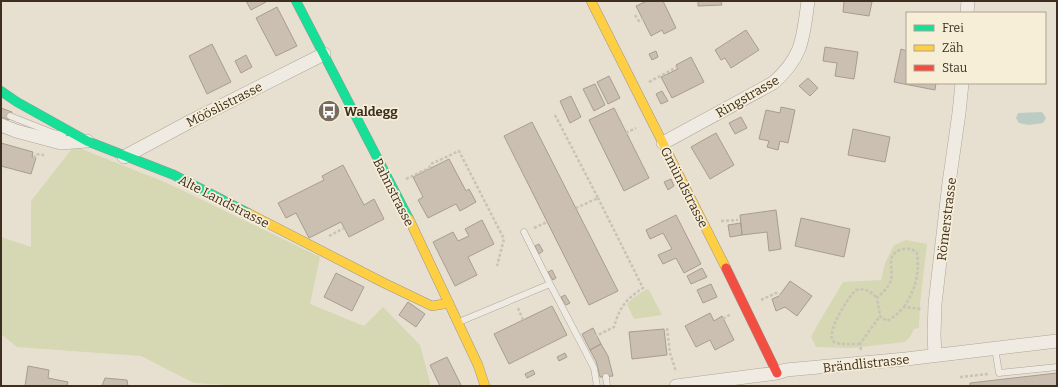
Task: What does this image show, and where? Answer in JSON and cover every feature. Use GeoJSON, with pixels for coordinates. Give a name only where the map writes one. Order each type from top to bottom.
{"type":"FeatureCollection","features":[{"type":"Feature","properties":{"kind":"street","name":"Bahnstrasse"},"geometry":{"type":"LineString","coordinates":[[296,1],[411,224],[478,365],[484,386]]}},
{"type":"Feature","properties":{"kind":"street","name":"Gmündstrasse"},"geometry":{"type":"LineString","coordinates":[[591,1],[751,317],[777,373]]}},
{"type":"Feature","properties":{"kind":"street","name":"Ringstrasse"},"geometry":{"type":"LineString","coordinates":[[663,143],[773,83],[785,73],[798,53],[802,40],[808,1]]}},
{"type":"Feature","properties":{"kind":"street"},"geometry":{"type":"LineString","coordinates":[[967,12],[968,1]]}},
{"type":"Feature","properties":{"kind":"street","name":"Mööslistrasse"},"geometry":{"type":"LineString","coordinates":[[124,156],[324,54]]}},
{"type":"Feature","properties":{"kind":"street","name":"Römerstrasse"},"geometry":{"type":"LineString","coordinates":[[935,356],[935,304],[962,84]]}},
{"type":"Feature","properties":{"kind":"street","name":"Alte Landstrasse"},"geometry":{"type":"LineString","coordinates":[[1,91],[17,102],[87,141],[174,175],[384,283],[432,306],[449,303]]}},
{"type":"Feature","properties":{"kind":"street"},"geometry":{"type":"LineString","coordinates":[[6,120],[16,131],[61,142],[87,141]]}},
{"type":"Feature","properties":{"kind":"street","name":"Brändlistrasse"},"geometry":{"type":"LineString","coordinates":[[676,380],[777,373],[786,370],[822,368],[935,356],[1057,341]]}},
{"type":"Feature","properties":{"kind":"lane"},"geometry":{"type":"LineString","coordinates":[[524,232],[594,368],[597,386]]}},
{"type":"Feature","properties":{"kind":"lane"},"geometry":{"type":"LineString","coordinates":[[458,322],[550,284]]}},
{"type":"Feature","properties":{"kind":"lane"},"geometry":{"type":"LineString","coordinates":[[996,348],[999,373],[1057,367]]}},
{"type":"Feature","properties":{"kind":"lane"},"geometry":{"type":"LineString","coordinates":[[606,377],[607,386]]}},
{"type":"Feature","properties":{"kind":"path"},"geometry":{"type":"LineString","coordinates":[[635,15],[639,21],[643,19]]}},
{"type":"Feature","properties":{"kind":"path"},"geometry":{"type":"LineString","coordinates":[[649,86],[648,82],[677,67]]}},
{"type":"Feature","properties":{"kind":"path"},"geometry":{"type":"LineString","coordinates":[[555,115],[642,288],[632,295],[624,304],[618,313],[614,327],[582,343]]}},
{"type":"Feature","properties":{"kind":"path"},"geometry":{"type":"LineString","coordinates":[[402,181],[429,168],[431,164],[459,151],[504,239],[498,266]]}},
{"type":"Feature","properties":{"kind":"path"},"geometry":{"type":"LineString","coordinates":[[34,158],[36,154]]}},
{"type":"Feature","properties":{"kind":"path"},"geometry":{"type":"LineString","coordinates":[[431,164],[433,168]]}},
{"type":"Feature","properties":{"kind":"path"},"geometry":{"type":"LineString","coordinates":[[576,208],[598,198]]}},
{"type":"Feature","properties":{"kind":"path"},"geometry":{"type":"LineString","coordinates":[[721,226],[720,221],[738,220]]}},
{"type":"Feature","properties":{"kind":"path"},"geometry":{"type":"LineString","coordinates":[[877,298],[891,280],[890,264],[892,256],[897,251],[912,249],[917,253],[918,272],[914,290],[904,307],[895,316],[887,320],[880,316]]}},
{"type":"Feature","properties":{"kind":"path"},"geometry":{"type":"LineString","coordinates":[[860,344],[841,344],[834,342],[831,338],[832,332],[845,305],[856,290],[863,289],[868,290],[877,298],[880,316],[860,344],[862,354]]}},
{"type":"Feature","properties":{"kind":"path"},"geometry":{"type":"LineString","coordinates":[[776,293],[780,295]]}},
{"type":"Feature","properties":{"kind":"path"},"geometry":{"type":"LineString","coordinates":[[904,307],[925,310]]}},
{"type":"Feature","properties":{"kind":"path"},"geometry":{"type":"LineString","coordinates":[[723,319],[728,316]]}},
{"type":"Feature","properties":{"kind":"path"},"geometry":{"type":"LineString","coordinates":[[667,328],[670,353],[676,380]]}},
{"type":"Feature","properties":{"kind":"path"},"geometry":{"type":"LineString","coordinates":[[960,377],[999,373]]}},
{"type":"Feature","properties":{"kind":"green space"},"geometry":{"type":"Polygon","coordinates":[[[74,146],[167,183],[320,257],[310,304],[364,326],[383,307],[420,345],[431,386],[244,386],[194,383],[141,356],[17,347],[1,334],[1,237],[31,247],[31,201],[74,146]]]}},
{"type":"Feature","properties":{"kind":"green space"},"geometry":{"type":"Polygon","coordinates":[[[906,240],[927,244],[920,304],[919,328],[914,329],[910,337],[905,342],[852,348],[816,347],[811,337],[843,282],[881,280],[885,263],[894,245],[906,240]]]}},
{"type":"Feature","properties":{"kind":"green space"},"geometry":{"type":"Polygon","coordinates":[[[647,289],[649,290],[662,315],[634,319],[627,304],[647,289]]]}},
{"type":"Feature","properties":{"kind":"shaded area"},"geometry":{"type":"Polygon","coordinates":[[[1042,112],[1046,118],[1043,123],[1029,125],[1019,123],[1016,118],[1018,113],[1042,112]]]}},
{"type":"Feature","properties":{"kind":"building"},"geometry":{"type":"Polygon","coordinates":[[[246,1],[265,1],[266,2],[251,10],[246,1]]]}},
{"type":"Feature","properties":{"kind":"building"},"geometry":{"type":"Polygon","coordinates":[[[647,1],[663,1],[676,28],[664,34],[662,30],[651,36],[636,6],[647,1]]]}},
{"type":"Feature","properties":{"kind":"building"},"geometry":{"type":"Polygon","coordinates":[[[698,1],[721,1],[722,5],[698,6],[698,1]]]}},
{"type":"Feature","properties":{"kind":"building"},"geometry":{"type":"Polygon","coordinates":[[[844,1],[872,2],[869,16],[843,12],[844,1]]]}},
{"type":"Feature","properties":{"kind":"building"},"geometry":{"type":"Polygon","coordinates":[[[277,7],[297,46],[276,56],[256,18],[277,7]]]}},
{"type":"Feature","properties":{"kind":"building"},"geometry":{"type":"Polygon","coordinates":[[[746,30],[759,50],[731,68],[725,58],[721,60],[715,50],[746,30]]]}},
{"type":"Feature","properties":{"kind":"building"},"geometry":{"type":"Polygon","coordinates":[[[212,44],[231,82],[207,94],[189,56],[212,44]]]}},
{"type":"Feature","properties":{"kind":"building"},"geometry":{"type":"Polygon","coordinates":[[[825,47],[858,52],[854,79],[835,76],[837,63],[823,61],[825,47]]]}},
{"type":"Feature","properties":{"kind":"building"},"geometry":{"type":"Polygon","coordinates":[[[901,49],[906,51],[906,84],[936,84],[935,90],[894,82],[901,49]]]}},
{"type":"Feature","properties":{"kind":"building"},"geometry":{"type":"Polygon","coordinates":[[[656,51],[658,57],[652,60],[649,54],[656,51]]]}},
{"type":"Feature","properties":{"kind":"building"},"geometry":{"type":"Polygon","coordinates":[[[246,55],[252,67],[241,73],[235,61],[246,55]]]}},
{"type":"Feature","properties":{"kind":"building"},"geometry":{"type":"Polygon","coordinates":[[[691,57],[704,82],[672,98],[661,77],[678,69],[676,65],[691,57]]]}},
{"type":"Feature","properties":{"kind":"building"},"geometry":{"type":"Polygon","coordinates":[[[609,76],[620,98],[608,104],[597,82],[609,76]]]}},
{"type":"Feature","properties":{"kind":"building"},"geometry":{"type":"Polygon","coordinates":[[[808,78],[818,88],[810,96],[799,86],[808,78]]]}},
{"type":"Feature","properties":{"kind":"building"},"geometry":{"type":"Polygon","coordinates":[[[595,84],[605,105],[594,111],[583,89],[595,84]]]}},
{"type":"Feature","properties":{"kind":"building"},"geometry":{"type":"Polygon","coordinates":[[[662,91],[668,101],[661,104],[656,94],[662,91]]]}},
{"type":"Feature","properties":{"kind":"building"},"geometry":{"type":"Polygon","coordinates":[[[571,96],[581,117],[570,123],[560,101],[571,96]]]}},
{"type":"Feature","properties":{"kind":"building"},"geometry":{"type":"Polygon","coordinates":[[[781,107],[795,110],[788,143],[780,141],[778,150],[767,147],[769,141],[759,139],[766,110],[780,113],[781,107]]]}},
{"type":"Feature","properties":{"kind":"building"},"geometry":{"type":"Polygon","coordinates":[[[1,108],[12,112],[9,120],[1,117],[1,108]]]}},
{"type":"Feature","properties":{"kind":"building"},"geometry":{"type":"Polygon","coordinates":[[[614,108],[649,178],[624,191],[589,120],[614,108]]]}},
{"type":"Feature","properties":{"kind":"building"},"geometry":{"type":"Polygon","coordinates":[[[741,117],[747,128],[735,134],[729,123],[741,117]]]}},
{"type":"Feature","properties":{"kind":"building"},"geometry":{"type":"Polygon","coordinates":[[[532,122],[618,291],[589,305],[504,136],[532,122]]]}},
{"type":"Feature","properties":{"kind":"building"},"geometry":{"type":"Polygon","coordinates":[[[853,129],[890,137],[885,162],[848,155],[853,129]]]}},
{"type":"Feature","properties":{"kind":"building"},"geometry":{"type":"Polygon","coordinates":[[[716,133],[734,165],[710,179],[691,147],[716,133]]]}},
{"type":"Feature","properties":{"kind":"building"},"geometry":{"type":"Polygon","coordinates":[[[1,143],[33,152],[32,157],[36,158],[31,174],[1,166],[1,143]]]}},
{"type":"Feature","properties":{"kind":"building"},"geometry":{"type":"Polygon","coordinates":[[[449,159],[466,191],[469,189],[476,202],[460,211],[456,204],[428,218],[418,200],[423,197],[413,177],[449,159]]]}},
{"type":"Feature","properties":{"kind":"building"},"geometry":{"type":"Polygon","coordinates":[[[343,165],[364,205],[374,199],[384,219],[349,237],[341,222],[309,238],[296,213],[286,218],[278,203],[324,180],[322,176],[343,165]]]}},
{"type":"Feature","properties":{"kind":"building"},"geometry":{"type":"Polygon","coordinates":[[[671,179],[674,186],[668,190],[664,182],[671,179]]]}},
{"type":"Feature","properties":{"kind":"building"},"geometry":{"type":"Polygon","coordinates":[[[776,210],[781,249],[769,251],[767,232],[742,235],[740,215],[776,210]]]}},
{"type":"Feature","properties":{"kind":"building"},"geometry":{"type":"Polygon","coordinates":[[[676,215],[701,264],[684,273],[676,258],[663,264],[658,255],[672,249],[663,233],[650,239],[646,230],[676,215]]]}},
{"type":"Feature","properties":{"kind":"building"},"geometry":{"type":"Polygon","coordinates":[[[801,218],[850,229],[844,257],[795,246],[801,218]]]}},
{"type":"Feature","properties":{"kind":"building"},"geometry":{"type":"Polygon","coordinates":[[[482,220],[494,244],[468,257],[477,275],[455,286],[433,242],[453,232],[458,241],[469,236],[465,229],[482,220]]]}},
{"type":"Feature","properties":{"kind":"building"},"geometry":{"type":"Polygon","coordinates":[[[741,223],[742,235],[730,237],[728,225],[741,223]]]}},
{"type":"Feature","properties":{"kind":"building"},"geometry":{"type":"Polygon","coordinates":[[[539,244],[543,251],[539,254],[535,246],[539,244]]]}},
{"type":"Feature","properties":{"kind":"building"},"geometry":{"type":"Polygon","coordinates":[[[702,268],[707,277],[691,284],[687,276],[702,268]]]}},
{"type":"Feature","properties":{"kind":"building"},"geometry":{"type":"Polygon","coordinates":[[[552,270],[556,278],[553,280],[548,272],[552,270]]]}},
{"type":"Feature","properties":{"kind":"building"},"geometry":{"type":"Polygon","coordinates":[[[336,273],[364,287],[352,311],[324,297],[336,273]]]}},
{"type":"Feature","properties":{"kind":"building"},"geometry":{"type":"Polygon","coordinates":[[[790,281],[812,296],[797,316],[785,307],[776,311],[772,299],[779,296],[790,281]]]}},
{"type":"Feature","properties":{"kind":"building"},"geometry":{"type":"Polygon","coordinates":[[[711,284],[717,297],[703,303],[697,290],[711,284]]]}},
{"type":"Feature","properties":{"kind":"building"},"geometry":{"type":"Polygon","coordinates":[[[565,295],[570,303],[566,305],[561,297],[565,295]]]}},
{"type":"Feature","properties":{"kind":"building"},"geometry":{"type":"Polygon","coordinates":[[[408,302],[425,314],[416,327],[399,315],[408,302]]]}},
{"type":"Feature","properties":{"kind":"building"},"geometry":{"type":"Polygon","coordinates":[[[552,306],[567,335],[509,364],[494,334],[552,306]]]}},
{"type":"Feature","properties":{"kind":"building"},"geometry":{"type":"Polygon","coordinates":[[[710,313],[714,321],[722,316],[734,340],[715,350],[710,340],[696,347],[685,326],[710,313]]]}},
{"type":"Feature","properties":{"kind":"building"},"geometry":{"type":"Polygon","coordinates":[[[593,328],[601,344],[590,350],[582,334],[593,328]]]}},
{"type":"Feature","properties":{"kind":"building"},"geometry":{"type":"Polygon","coordinates":[[[664,329],[667,355],[632,359],[629,332],[664,329]]]}},
{"type":"Feature","properties":{"kind":"building"},"geometry":{"type":"Polygon","coordinates":[[[601,344],[608,356],[613,376],[600,377],[596,361],[590,350],[601,344]]]}},
{"type":"Feature","properties":{"kind":"building"},"geometry":{"type":"Polygon","coordinates":[[[565,353],[567,357],[559,361],[557,357],[565,353]]]}},
{"type":"Feature","properties":{"kind":"building"},"geometry":{"type":"Polygon","coordinates":[[[447,357],[461,385],[460,386],[440,386],[430,365],[447,357]]]}},
{"type":"Feature","properties":{"kind":"building"},"geometry":{"type":"Polygon","coordinates":[[[28,366],[49,370],[48,378],[68,382],[67,386],[25,386],[28,366]]]}},
{"type":"Feature","properties":{"kind":"building"},"geometry":{"type":"Polygon","coordinates":[[[533,370],[535,374],[527,378],[525,374],[533,370]]]}},
{"type":"Feature","properties":{"kind":"building"},"geometry":{"type":"Polygon","coordinates":[[[1057,373],[1057,386],[970,386],[970,383],[1057,373]]]}},
{"type":"Feature","properties":{"kind":"building"},"geometry":{"type":"Polygon","coordinates":[[[105,378],[127,380],[128,386],[102,386],[105,378]]]}},
{"type":"Feature","properties":{"kind":"traffic: fast"},"geometry":{"type":"LineString","coordinates":[[296,1],[409,219]]}},
{"type":"Feature","properties":{"kind":"traffic: fast"},"geometry":{"type":"LineString","coordinates":[[1,91],[17,102],[87,141],[174,175],[248,213]]}},
{"type":"Feature","properties":{"kind":"traffic: slow"},"geometry":{"type":"LineString","coordinates":[[591,1],[726,268]]}},
{"type":"Feature","properties":{"kind":"traffic: slow"},"geometry":{"type":"LineString","coordinates":[[248,213],[432,306],[449,303]]}},
{"type":"Feature","properties":{"kind":"traffic: slow"},"geometry":{"type":"LineString","coordinates":[[409,219],[478,365],[485,386]]}},
{"type":"Feature","properties":{"kind":"traffic: jam"},"geometry":{"type":"LineString","coordinates":[[726,268],[777,373]]}},
{"type":"Feature","properties":{"kind":"place","name":"Waldegg"},"geometry":{"type":"Point","coordinates":[329,111]}}]}
